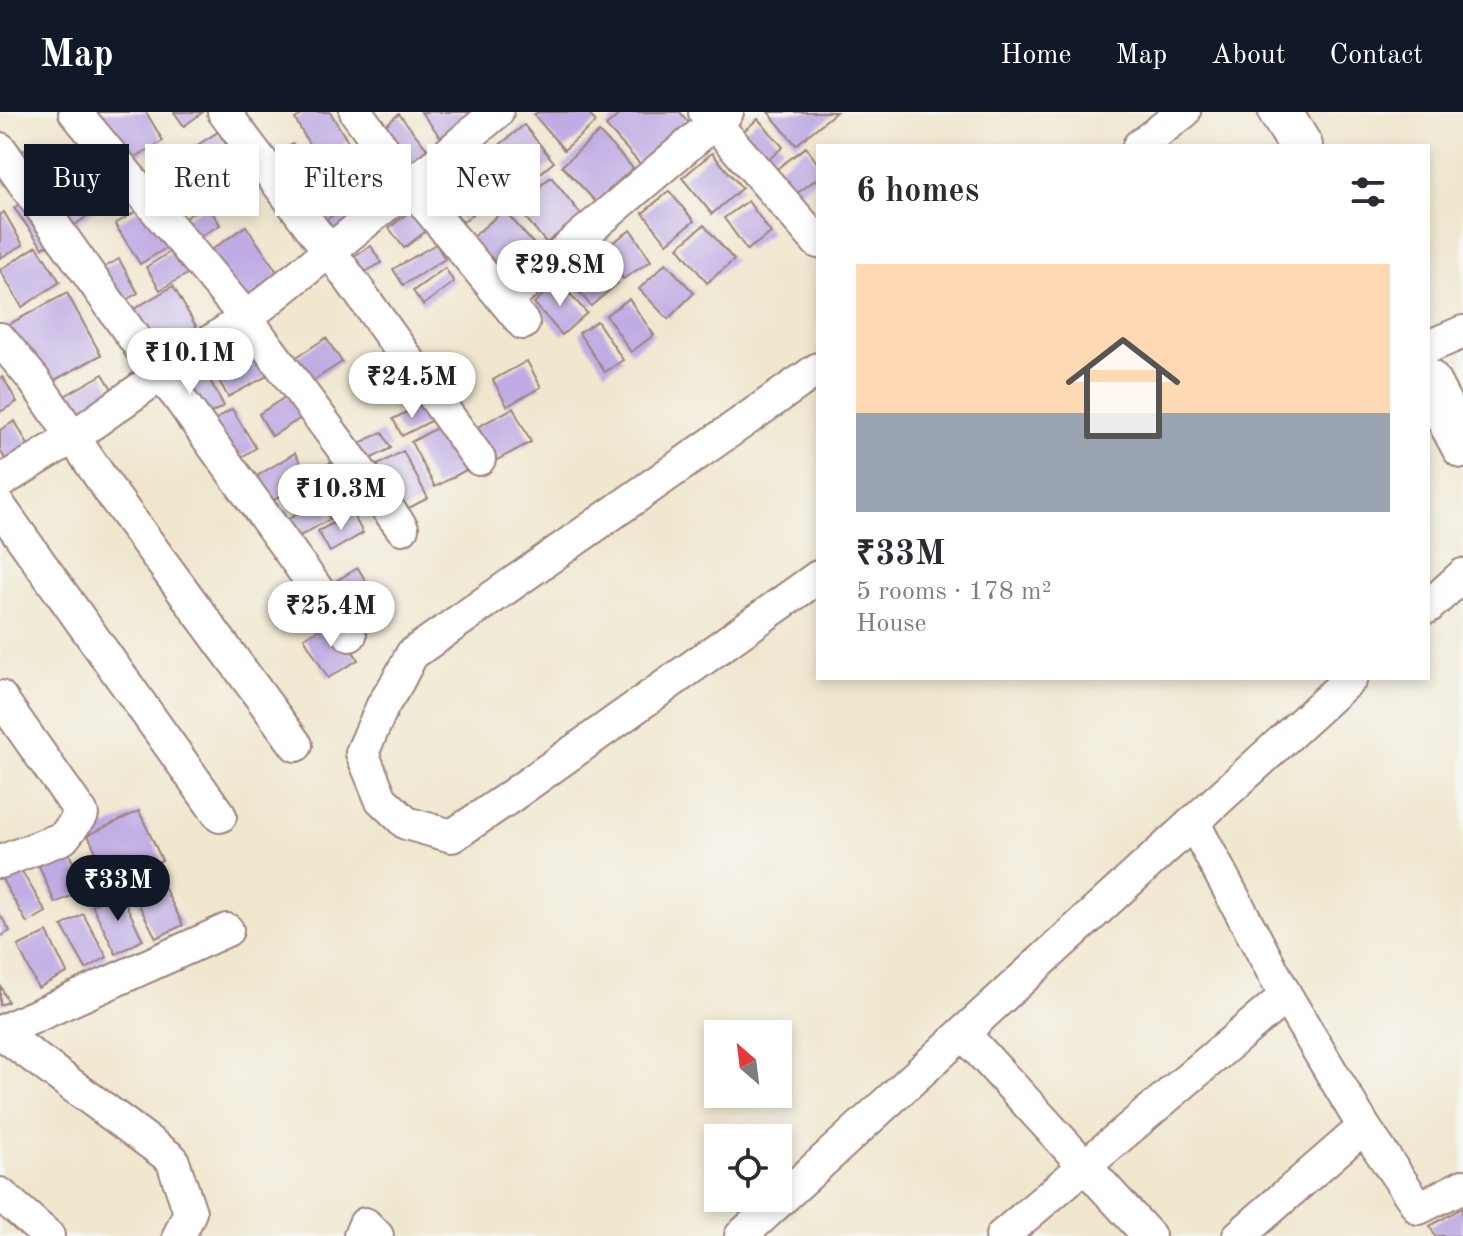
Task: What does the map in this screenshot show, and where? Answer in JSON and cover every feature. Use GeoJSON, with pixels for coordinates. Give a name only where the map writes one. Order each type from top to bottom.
{"type":"FeatureCollection","features":[{"type":"Feature","properties":{"kind":"street"},"geometry":{"type":"LineString","coordinates":[[75,112],[246,318],[402,528]]}},
{"type":"Feature","properties":{"kind":"street"},"geometry":{"type":"LineString","coordinates":[[224,112],[345,272],[479,459]]}},
{"type":"Feature","properties":{"kind":"street"},"geometry":{"type":"LineString","coordinates":[[356,112],[379,144]]}},
{"type":"Feature","properties":{"kind":"street"},"geometry":{"type":"LineString","coordinates":[[411,185],[497,112]]}},
{"type":"Feature","properties":{"kind":"street"},"geometry":{"type":"LineString","coordinates":[[1142,144],[1184,112]]}},
{"type":"Feature","properties":{"kind":"street"},"geometry":{"type":"LineString","coordinates":[[1280,112],[1300,144]]}},
{"type":"Feature","properties":{"kind":"street"},"geometry":{"type":"LineString","coordinates":[[411,187],[514,312],[715,115],[816,240]]}},
{"type":"Feature","properties":{"kind":"street"},"geometry":{"type":"LineString","coordinates":[[0,149],[350,635]]}},
{"type":"Feature","properties":{"kind":"street"},"geometry":{"type":"LineString","coordinates":[[0,482],[73,437],[246,318],[373,216]]}},
{"type":"Feature","properties":{"kind":"street"},"geometry":{"type":"LineString","coordinates":[[1430,346],[1463,332]]}},
{"type":"Feature","properties":{"kind":"street"},"geometry":{"type":"LineString","coordinates":[[0,339],[34,380],[114,497],[296,745]]}},
{"type":"Feature","properties":{"kind":"street"},"geometry":{"type":"LineString","coordinates":[[816,370],[412,654],[383,705],[362,753],[381,799],[406,823],[452,836],[816,578]]}},
{"type":"Feature","properties":{"kind":"street"},"geometry":{"type":"LineString","coordinates":[[1430,385],[1463,447]]}},
{"type":"Feature","properties":{"kind":"street"},"geometry":{"type":"LineString","coordinates":[[0,507],[220,816]]}},
{"type":"Feature","properties":{"kind":"street"},"geometry":{"type":"LineString","coordinates":[[1430,605],[1463,575]]}},
{"type":"Feature","properties":{"kind":"street"},"geometry":{"type":"LineString","coordinates":[[741,1236],[1349,680]]}},
{"type":"Feature","properties":{"kind":"street"},"geometry":{"type":"LineString","coordinates":[[0,697],[82,814],[63,838],[0,862]]}},
{"type":"Feature","properties":{"kind":"street"},"geometry":{"type":"LineString","coordinates":[[1193,822],[1286,996],[1364,1127],[1419,1208],[1463,1186]]}},
{"type":"Feature","properties":{"kind":"street"},"geometry":{"type":"LineString","coordinates":[[179,1236],[190,1212],[172,1159],[0,1032],[227,930]]}},
{"type":"Feature","properties":{"kind":"street"},"geometry":{"type":"LineString","coordinates":[[1002,1236],[1286,996]]}},
{"type":"Feature","properties":{"kind":"street"},"geometry":{"type":"LineString","coordinates":[[963,1033],[1149,1236]]}},
{"type":"Feature","properties":{"kind":"street"},"geometry":{"type":"LineString","coordinates":[[1239,1236],[1364,1127]]}},
{"type":"Feature","properties":{"kind":"street"},"geometry":{"type":"LineString","coordinates":[[0,1194],[48,1236]]}},
{"type":"Feature","properties":{"kind":"street"},"geometry":{"type":"LineString","coordinates":[[360,1236],[365,1224],[377,1236]]}},
{"type":"Feature","properties":{"kind":"building"},"geometry":{"type":"Polygon","coordinates":[[[96,112],[146,112],[163,141],[145,144],[145,151],[129,161],[129,144],[114,144],[96,112]]]}},
{"type":"Feature","properties":{"kind":"building"},"geometry":{"type":"Polygon","coordinates":[[[174,112],[203,112],[184,126],[174,112]]]}},
{"type":"Feature","properties":{"kind":"building"},"geometry":{"type":"Polygon","coordinates":[[[307,112],[330,112],[348,142],[309,144],[295,119],[307,112]]]}},
{"type":"Feature","properties":{"kind":"building"},"geometry":{"type":"Polygon","coordinates":[[[421,112],[478,112],[443,140],[421,112]]]}},
{"type":"Feature","properties":{"kind":"building"},"geometry":{"type":"Polygon","coordinates":[[[538,112],[587,112],[596,122],[564,150],[534,115],[538,112]]]}},
{"type":"Feature","properties":{"kind":"building"},"geometry":{"type":"Polygon","coordinates":[[[622,112],[680,112],[689,123],[641,165],[606,126],[622,112]]]}},
{"type":"Feature","properties":{"kind":"building"},"geometry":{"type":"Polygon","coordinates":[[[768,112],[836,112],[796,145],[768,112]]]}},
{"type":"Feature","properties":{"kind":"building"},"geometry":{"type":"Polygon","coordinates":[[[399,114],[427,149],[427,157],[411,171],[411,144],[383,144],[375,134],[399,114]]]}},
{"type":"Feature","properties":{"kind":"building"},"geometry":{"type":"Polygon","coordinates":[[[758,119],[783,147],[759,168],[733,140],[758,119]]]}},
{"type":"Feature","properties":{"kind":"building"},"geometry":{"type":"Polygon","coordinates":[[[524,125],[539,144],[501,144],[524,125]]]}},
{"type":"Feature","properties":{"kind":"building"},"geometry":{"type":"Polygon","coordinates":[[[218,132],[226,144],[199,144],[218,132]]]}},
{"type":"Feature","properties":{"kind":"building"},"geometry":{"type":"Polygon","coordinates":[[[599,132],[633,168],[596,202],[562,166],[599,132]]]}},
{"type":"Feature","properties":{"kind":"building"},"geometry":{"type":"Polygon","coordinates":[[[540,145],[554,162],[540,174],[540,145]]]}},
{"type":"Feature","properties":{"kind":"building"},"geometry":{"type":"Polygon","coordinates":[[[806,147],[816,161],[816,179],[793,196],[774,171],[806,147]]]}},
{"type":"Feature","properties":{"kind":"building"},"geometry":{"type":"Polygon","coordinates":[[[24,150],[24,173],[4,185],[0,178],[0,164],[24,150]]]}},
{"type":"Feature","properties":{"kind":"building"},"geometry":{"type":"Polygon","coordinates":[[[712,153],[742,188],[712,214],[682,178],[712,153]]]}},
{"type":"Feature","properties":{"kind":"building"},"geometry":{"type":"Polygon","coordinates":[[[275,155],[275,187],[270,190],[259,171],[259,164],[275,155]]]}},
{"type":"Feature","properties":{"kind":"building"},"geometry":{"type":"Polygon","coordinates":[[[551,177],[584,218],[549,246],[524,216],[540,216],[540,186],[551,177]]]}},
{"type":"Feature","properties":{"kind":"building"},"geometry":{"type":"Polygon","coordinates":[[[669,191],[694,221],[667,243],[643,213],[669,191]]]}},
{"type":"Feature","properties":{"kind":"building"},"geometry":{"type":"Polygon","coordinates":[[[24,201],[24,216],[87,216],[43,248],[14,208],[24,201]]]}},
{"type":"Feature","properties":{"kind":"building"},"geometry":{"type":"Polygon","coordinates":[[[748,201],[771,233],[747,250],[724,218],[748,201]]]}},
{"type":"Feature","properties":{"kind":"building"},"geometry":{"type":"Polygon","coordinates":[[[418,205],[434,225],[404,248],[389,228],[404,216],[411,216],[411,211],[418,205]]]}},
{"type":"Feature","properties":{"kind":"building"},"geometry":{"type":"Polygon","coordinates":[[[145,206],[145,216],[154,216],[171,245],[140,264],[115,224],[145,206]]]}},
{"type":"Feature","properties":{"kind":"building"},"geometry":{"type":"Polygon","coordinates":[[[4,212],[23,245],[0,258],[0,215],[4,212]]]}},
{"type":"Feature","properties":{"kind":"building"},"geometry":{"type":"Polygon","coordinates":[[[188,216],[215,216],[220,225],[186,245],[174,224],[188,216]]]}},
{"type":"Feature","properties":{"kind":"building"},"geometry":{"type":"Polygon","coordinates":[[[332,216],[349,216],[356,226],[325,248],[312,230],[332,216]]]}},
{"type":"Feature","properties":{"kind":"building"},"geometry":{"type":"Polygon","coordinates":[[[497,216],[509,216],[538,249],[501,280],[467,242],[497,216]]]}},
{"type":"Feature","properties":{"kind":"building"},"geometry":{"type":"Polygon","coordinates":[[[704,225],[734,260],[707,283],[678,247],[704,225]]]}},
{"type":"Feature","properties":{"kind":"building"},"geometry":{"type":"Polygon","coordinates":[[[246,226],[284,282],[242,310],[204,255],[246,226]]]}},
{"type":"Feature","properties":{"kind":"building"},"geometry":{"type":"Polygon","coordinates":[[[631,230],[651,261],[623,279],[603,249],[631,230]]]}},
{"type":"Feature","properties":{"kind":"building"},"geometry":{"type":"Polygon","coordinates":[[[436,244],[445,259],[403,285],[393,269],[436,244]]]}},
{"type":"Feature","properties":{"kind":"building"},"geometry":{"type":"Polygon","coordinates":[[[37,246],[60,282],[22,307],[0,270],[37,246]]]}},
{"type":"Feature","properties":{"kind":"building"},"geometry":{"type":"Polygon","coordinates":[[[371,246],[381,263],[356,277],[347,260],[371,246]]]}},
{"type":"Feature","properties":{"kind":"building"},"geometry":{"type":"Polygon","coordinates":[[[175,249],[189,273],[160,290],[146,267],[175,249]]]}},
{"type":"Feature","properties":{"kind":"building"},"geometry":{"type":"Polygon","coordinates":[[[594,255],[618,283],[591,306],[567,277],[594,255]]]}},
{"type":"Feature","properties":{"kind":"building"},"geometry":{"type":"Polygon","coordinates":[[[119,259],[138,293],[105,312],[86,278],[119,259]]]}},
{"type":"Feature","properties":{"kind":"building"},"geometry":{"type":"Polygon","coordinates":[[[666,263],[694,293],[668,319],[639,289],[666,263]]]}},
{"type":"Feature","properties":{"kind":"building"},"geometry":{"type":"Polygon","coordinates":[[[445,268],[454,282],[423,305],[413,291],[445,268]]]}},
{"type":"Feature","properties":{"kind":"building"},"geometry":{"type":"Polygon","coordinates":[[[558,281],[587,313],[562,335],[534,303],[558,281]]]}},
{"type":"Feature","properties":{"kind":"building"},"geometry":{"type":"Polygon","coordinates":[[[173,286],[205,342],[145,378],[112,322],[173,286]]]}},
{"type":"Feature","properties":{"kind":"building"},"geometry":{"type":"Polygon","coordinates":[[[67,293],[101,355],[29,394],[0,329],[67,293]]]}},
{"type":"Feature","properties":{"kind":"building"},"geometry":{"type":"Polygon","coordinates":[[[629,299],[654,335],[631,352],[606,315],[629,299]]]}},
{"type":"Feature","properties":{"kind":"building"},"geometry":{"type":"Polygon","coordinates":[[[597,321],[623,360],[605,372],[579,333],[597,321]]]}},
{"type":"Feature","properties":{"kind":"building"},"geometry":{"type":"Polygon","coordinates":[[[243,333],[267,376],[228,397],[205,354],[243,333]]]}},
{"type":"Feature","properties":{"kind":"building"},"geometry":{"type":"Polygon","coordinates":[[[326,338],[342,362],[308,384],[292,360],[326,338]]]}},
{"type":"Feature","properties":{"kind":"building"},"geometry":{"type":"Polygon","coordinates":[[[527,361],[541,387],[507,406],[493,380],[527,361]]]}},
{"type":"Feature","properties":{"kind":"building"},"geometry":{"type":"Polygon","coordinates":[[[200,362],[224,406],[180,430],[156,387],[200,362]]]}},
{"type":"Feature","properties":{"kind":"building"},"geometry":{"type":"Polygon","coordinates":[[[103,374],[116,396],[60,429],[47,406],[103,374]]]}},
{"type":"Feature","properties":{"kind":"building"},"geometry":{"type":"Polygon","coordinates":[[[3,377],[17,402],[0,412],[0,378],[3,377]]]}},
{"type":"Feature","properties":{"kind":"building"},"geometry":{"type":"Polygon","coordinates":[[[290,394],[304,416],[272,436],[259,414],[290,394]]]}},
{"type":"Feature","properties":{"kind":"building"},"geometry":{"type":"Polygon","coordinates":[[[422,404],[431,421],[402,436],[393,419],[422,404]]]}},
{"type":"Feature","properties":{"kind":"building"},"geometry":{"type":"Polygon","coordinates":[[[513,408],[531,442],[486,466],[468,432],[513,408]]]}},
{"type":"Feature","properties":{"kind":"building"},"geometry":{"type":"Polygon","coordinates":[[[232,409],[256,448],[227,466],[203,428],[232,409]]]}},
{"type":"Feature","properties":{"kind":"building"},"geometry":{"type":"Polygon","coordinates":[[[15,421],[28,445],[5,459],[0,450],[0,430],[15,421]]]}},
{"type":"Feature","properties":{"kind":"building"},"geometry":{"type":"Polygon","coordinates":[[[442,425],[466,470],[435,487],[411,442],[442,425]]]}},
{"type":"Feature","properties":{"kind":"building"},"geometry":{"type":"Polygon","coordinates":[[[382,432],[391,448],[359,465],[350,448],[382,432]]]}},
{"type":"Feature","properties":{"kind":"building"},"geometry":{"type":"Polygon","coordinates":[[[403,451],[428,498],[394,516],[369,470],[403,451]]]}},
{"type":"Feature","properties":{"kind":"building"},"geometry":{"type":"Polygon","coordinates":[[[295,453],[310,479],[272,501],[257,476],[295,453]]]}},
{"type":"Feature","properties":{"kind":"building"},"geometry":{"type":"Polygon","coordinates":[[[339,458],[351,477],[326,492],[314,472],[339,458]]]}},
{"type":"Feature","properties":{"kind":"building"},"geometry":{"type":"Polygon","coordinates":[[[320,501],[330,519],[291,541],[282,523],[320,501]]]}},
{"type":"Feature","properties":{"kind":"building"},"geometry":{"type":"Polygon","coordinates":[[[352,513],[363,533],[330,552],[318,531],[352,513]]]}},
{"type":"Feature","properties":{"kind":"building"},"geometry":{"type":"Polygon","coordinates":[[[358,568],[374,595],[343,614],[327,586],[358,568]]]}},
{"type":"Feature","properties":{"kind":"building"},"geometry":{"type":"Polygon","coordinates":[[[335,620],[358,660],[328,678],[304,638],[335,620]]]}},
{"type":"Feature","properties":{"kind":"building"},"geometry":{"type":"Polygon","coordinates":[[[139,811],[162,860],[110,883],[88,835],[139,811]]]}},
{"type":"Feature","properties":{"kind":"building"},"geometry":{"type":"Polygon","coordinates":[[[61,835],[85,890],[55,903],[31,848],[61,835]]]}},
{"type":"Feature","properties":{"kind":"building"},"geometry":{"type":"Polygon","coordinates":[[[10,851],[46,912],[27,923],[0,876],[10,851]]]}},
{"type":"Feature","properties":{"kind":"building"},"geometry":{"type":"Polygon","coordinates":[[[154,867],[183,925],[156,938],[127,882],[154,867]]]}},
{"type":"Feature","properties":{"kind":"building"},"geometry":{"type":"Polygon","coordinates":[[[120,892],[143,940],[116,954],[92,905],[120,892]]]}},
{"type":"Feature","properties":{"kind":"building"},"geometry":{"type":"Polygon","coordinates":[[[83,914],[107,957],[86,969],[62,926],[83,914]]]}},
{"type":"Feature","properties":{"kind":"building"},"geometry":{"type":"Polygon","coordinates":[[[0,915],[10,931],[0,937],[0,915]]]}},
{"type":"Feature","properties":{"kind":"building"},"geometry":{"type":"Polygon","coordinates":[[[47,932],[67,973],[38,988],[18,946],[47,932]]]}},
{"type":"Feature","properties":{"kind":"building"},"geometry":{"type":"Polygon","coordinates":[[[0,985],[8,1002],[0,1005],[0,985]]]}},
{"type":"Feature","properties":{"kind":"building"},"geometry":{"type":"Polygon","coordinates":[[[1462,1208],[1463,1236],[1435,1236],[1430,1226],[1462,1208]]]}}]}
